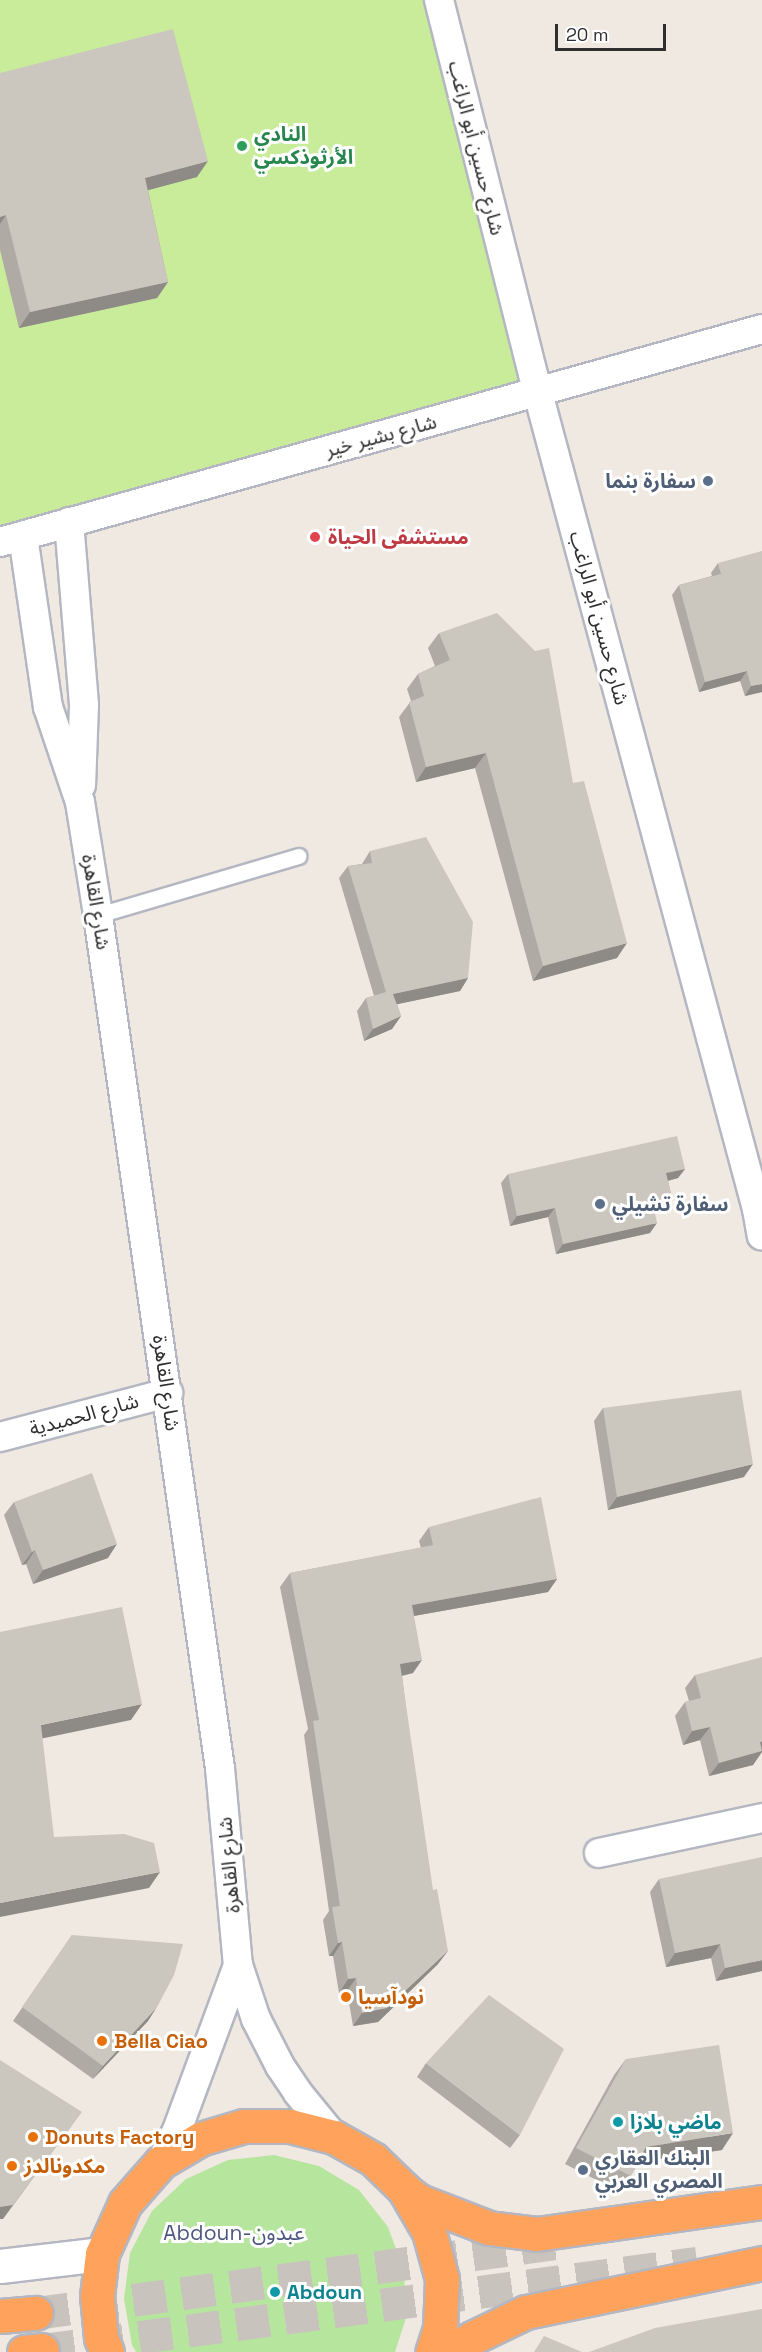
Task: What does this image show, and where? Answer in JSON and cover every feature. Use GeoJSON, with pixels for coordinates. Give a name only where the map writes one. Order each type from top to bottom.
{"type":"FeatureCollection","features":[{"type":"Feature","properties":{"kind":"highway"},"geometry":{"type":"LineString","coordinates":[[106,2352],[101,2338],[97,2295],[102,2254],[125,2203],[161,2162],[200,2139],[244,2126],[290,2126],[334,2137],[373,2159],[419,2201],[489,2228],[537,2234],[762,2202]]}},
{"type":"Feature","properties":{"kind":"highway"},"geometry":{"type":"LineString","coordinates":[[404,2189],[429,2232],[442,2279],[440,2328],[432,2352]]}},
{"type":"Feature","properties":{"kind":"highway"},"geometry":{"type":"LineString","coordinates":[[452,2352],[472,2338],[526,2312],[761,2269]]}},
{"type":"Feature","properties":{"kind":"highway"},"geometry":{"type":"LineString","coordinates":[[0,2316],[36,2313]]}},
{"type":"Feature","properties":{"kind":"street","name":"شارع حسين أبو الراغب"},"geometry":{"type":"LineString","coordinates":[[439,0],[538,393],[760,1218]]}},
{"type":"Feature","properties":{"kind":"street","name":"شارع بشير خير"},"geometry":{"type":"LineString","coordinates":[[11,539],[762,329]]}},
{"type":"Feature","properties":{"kind":"street","name":"شارع القاهرة"},"geometry":{"type":"LineString","coordinates":[[69,522],[84,705],[80,802]]}},
{"type":"Feature","properties":{"kind":"street","name":"شارع القاهرة"},"geometry":{"type":"LineString","coordinates":[[11,539],[48,707],[80,802],[98,915],[220,1768],[238,1965],[256,2019],[280,2066],[298,2093],[334,2137]]}},
{"type":"Feature","properties":{"kind":"street","name":"شارع الحميدية"},"geometry":{"type":"LineString","coordinates":[[0,1437],[168,1393]]}},
{"type":"Feature","properties":{"kind":"street"},"geometry":{"type":"LineString","coordinates":[[599,1853],[762,1818]]}},
{"type":"Feature","properties":{"kind":"street","name":"شارع القاهرة"},"geometry":{"type":"LineString","coordinates":[[161,2162],[176,2133],[238,1965]]}},
{"type":"Feature","properties":{"kind":"street"},"geometry":{"type":"LineString","coordinates":[[0,2266],[102,2254]]}},
{"type":"Feature","properties":{"kind":"lane"},"geometry":{"type":"LineString","coordinates":[[98,915],[299,856]]}},
{"type":"Feature","properties":{"kind":"green space","name":"النادي الأرثوذكسي"},"geometry":{"type":"Polygon","coordinates":[[[0,0],[448,0],[545,381],[0,540],[0,0]]]}},
{"type":"Feature","properties":{"kind":"green space"},"geometry":{"type":"Polygon","coordinates":[[[274,2155],[319,2166],[359,2190],[388,2227],[404,2271],[406,2318],[395,2352],[136,2352],[132,2345],[124,2299],[130,2253],[152,2211],[186,2179],[228,2160],[274,2155]]]}},
{"type":"Feature","properties":{"kind":"building"},"geometry":{"type":"Polygon","coordinates":[[[173,29],[208,161],[145,178],[168,282],[30,312],[6,215],[0,217],[0,73],[173,29]]]}},
{"type":"Feature","properties":{"kind":"building"},"geometry":{"type":"Polygon","coordinates":[[[762,551],[762,684],[751,686],[747,671],[705,682],[679,585],[721,574],[718,563],[762,551]]]}},
{"type":"Feature","properties":{"kind":"building"},"geometry":{"type":"Polygon","coordinates":[[[497,613],[535,651],[549,648],[573,783],[584,781],[627,943],[543,966],[486,753],[426,767],[409,702],[424,696],[418,674],[450,660],[439,633],[497,613]]]}},
{"type":"Feature","properties":{"kind":"building"},"geometry":{"type":"Polygon","coordinates":[[[426,837],[473,922],[468,978],[393,994],[401,1016],[373,1029],[366,998],[386,992],[348,866],[372,863],[370,851],[426,837]]]}},
{"type":"Feature","properties":{"kind":"building"},"geometry":{"type":"Polygon","coordinates":[[[677,1136],[685,1169],[666,1173],[672,1198],[653,1203],[657,1223],[563,1244],[555,1208],[517,1216],[508,1174],[677,1136]]]}},
{"type":"Feature","properties":{"kind":"building"},"geometry":{"type":"Polygon","coordinates":[[[741,1390],[753,1464],[617,1497],[603,1408],[741,1390]]]}},
{"type":"Feature","properties":{"kind":"building"},"geometry":{"type":"Polygon","coordinates":[[[92,1473],[117,1544],[43,1570],[35,1550],[32,1552],[14,1502],[92,1473]]]}},
{"type":"Feature","properties":{"kind":"building"},"geometry":{"type":"Polygon","coordinates":[[[541,1497],[557,1579],[412,1605],[422,1660],[400,1664],[433,1890],[437,1889],[448,1951],[387,2008],[362,2013],[356,1978],[348,1979],[342,1942],[338,1943],[332,1907],[340,1906],[313,1721],[319,1720],[290,1573],[433,1545],[429,1527],[541,1497]]]}},
{"type":"Feature","properties":{"kind":"building"},"geometry":{"type":"Polygon","coordinates":[[[122,1607],[142,1704],[41,1725],[54,1837],[124,1834],[154,1843],[160,1872],[0,1903],[0,1632],[122,1607]]]}},
{"type":"Feature","properties":{"kind":"building"},"geometry":{"type":"Polygon","coordinates":[[[762,1657],[762,1741],[760,1742],[762,1751],[719,1763],[710,1727],[692,1731],[685,1702],[701,1698],[695,1675],[762,1657]]]}},
{"type":"Feature","properties":{"kind":"building"},"geometry":{"type":"Polygon","coordinates":[[[762,1857],[762,1960],[725,1968],[720,1944],[675,1953],[659,1879],[762,1857]]]}},
{"type":"Feature","properties":{"kind":"building"},"geometry":{"type":"Polygon","coordinates":[[[72,1935],[183,1944],[174,1975],[157,2007],[103,2066],[22,2007],[72,1935]]]}},
{"type":"Feature","properties":{"kind":"building"},"geometry":{"type":"Polygon","coordinates":[[[489,1995],[564,2049],[520,2135],[426,2063],[489,1995]]]}},
{"type":"Feature","properties":{"kind":"building"},"geometry":{"type":"Polygon","coordinates":[[[719,2045],[733,2133],[646,2147],[631,2176],[576,2148],[626,2059],[719,2045]]]}},
{"type":"Feature","properties":{"kind":"building"},"geometry":{"type":"Polygon","coordinates":[[[0,2060],[82,2112],[13,2205],[0,2207],[0,2060]]]}},
{"type":"Feature","properties":{"kind":"building"},"geometry":{"type":"Polygon","coordinates":[[[762,2309],[762,2352],[589,2352],[655,2328],[762,2309]]]}},
{"type":"Feature","properties":{"kind":"building"},"geometry":{"type":"Polygon","coordinates":[[[544,2336],[582,2352],[534,2352],[544,2336]]]}},
{"type":"Feature","properties":{"kind":"tunnel"},"geometry":{"type":"LineString","coordinates":[[36,2313],[564,2242]]}},
{"type":"Feature","properties":{"kind":"tunnel"},"geometry":{"type":"LineString","coordinates":[[42,2350],[697,2263]]}},
{"type":"Feature","properties":{"kind":"place","name":"النادي الأرثوذكسي"},"geometry":{"type":"Point","coordinates":[242,146]}},
{"type":"Feature","properties":{"kind":"place","name":"سفارة بنما"},"geometry":{"type":"Point","coordinates":[708,481]}},
{"type":"Feature","properties":{"kind":"place","name":"مستشفى الحياة"},"geometry":{"type":"Point","coordinates":[315,537]}},
{"type":"Feature","properties":{"kind":"place","name":"سفارة تشيلي"},"geometry":{"type":"Point","coordinates":[600,1204]}},
{"type":"Feature","properties":{"kind":"place","name":"نودآسيا"},"geometry":{"type":"Point","coordinates":[346,1997]}},
{"type":"Feature","properties":{"kind":"place","name":"Bella Ciao"},"geometry":{"type":"Point","coordinates":[102,2041]}},
{"type":"Feature","properties":{"kind":"place","name":"ماضي بلازا"},"geometry":{"type":"Point","coordinates":[618,2122]}},
{"type":"Feature","properties":{"kind":"place","name":"Donuts Factory"},"geometry":{"type":"Point","coordinates":[33,2137]}},
{"type":"Feature","properties":{"kind":"place","name":"مكدونالدز"},"geometry":{"type":"Point","coordinates":[12,2166]}},
{"type":"Feature","properties":{"kind":"place","name":"البنك العقاري المصري العربي"},"geometry":{"type":"Point","coordinates":[583,2170]}},
{"type":"Feature","properties":{"kind":"place","name":"Abdoun"},"geometry":{"type":"Point","coordinates":[275,2292]}},
{"type":"Feature","properties":{"kind":"district","name":"Abdoun-عبدون"},"geometry":{"type":"Point","coordinates":[234,2233]}}]}
